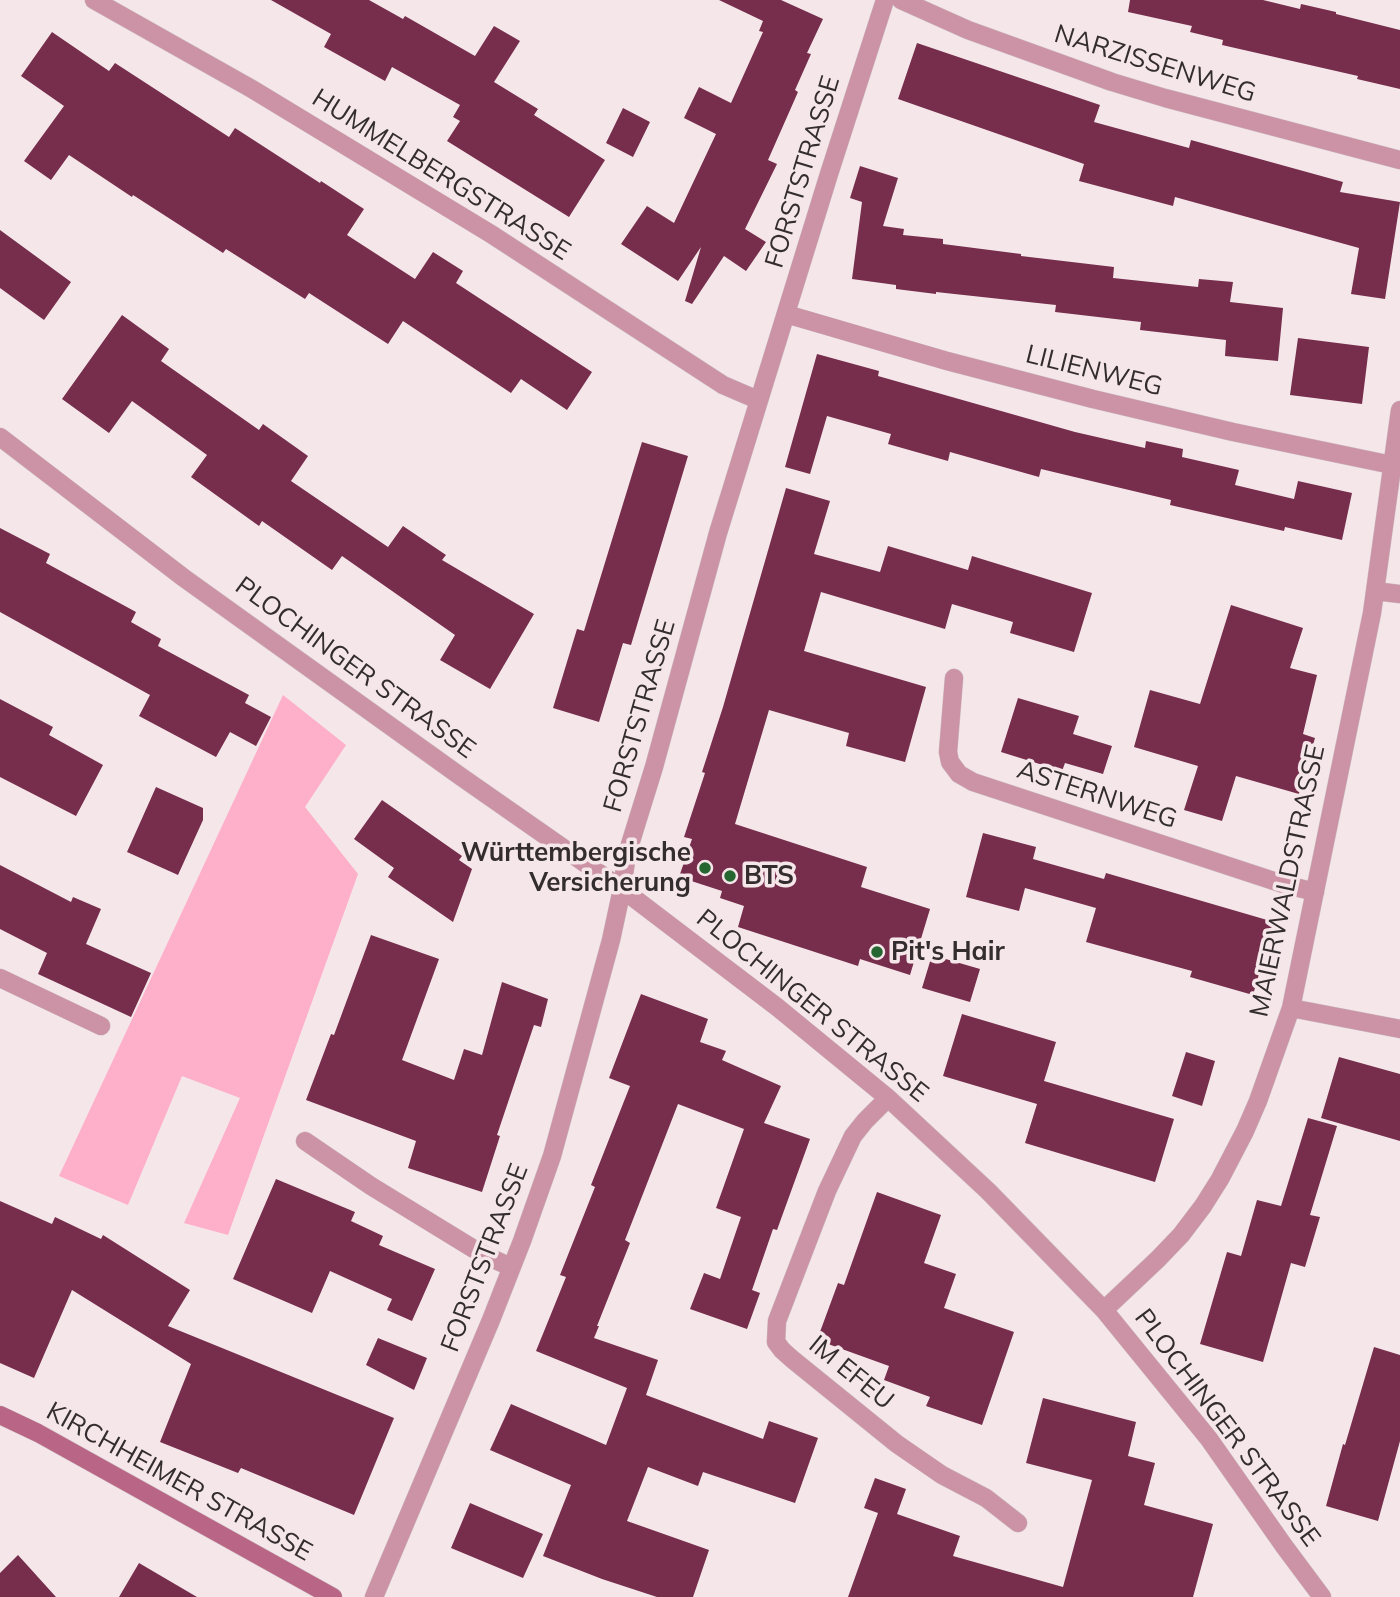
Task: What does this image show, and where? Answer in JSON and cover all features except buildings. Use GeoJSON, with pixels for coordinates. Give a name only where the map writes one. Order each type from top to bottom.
{"type":"FeatureCollection","features":[{"type":"Feature","properties":{"kind":"main road","name":"KIRCHHEIMER STRASSE"},"geometry":{"type":"LineString","coordinates":[[0,1415],[38,1433],[333,1597]]}},
{"type":"Feature","properties":{"kind":"street","name":"HUMMELBERGSTRASSE"},"geometry":{"type":"LineString","coordinates":[[93,0],[252,89],[491,234],[723,385],[758,400]]}},
{"type":"Feature","properties":{"kind":"street","name":"FORSTSTRASSE"},"geometry":{"type":"LineString","coordinates":[[374,1597],[491,1320],[552,1156],[611,940],[627,855],[718,533],[885,0]]}},
{"type":"Feature","properties":{"kind":"street","name":"NARZISSENWEG"},"geometry":{"type":"LineString","coordinates":[[901,0],[968,30],[1112,82],[1400,159]]}},
{"type":"Feature","properties":{"kind":"street","name":"LILIENWEG"},"geometry":{"type":"LineString","coordinates":[[786,314],[947,361],[1093,399],[1246,435],[1392,465]]}},
{"type":"Feature","properties":{"kind":"street","name":"MAIERWALDSTRASSE"},"geometry":{"type":"LineString","coordinates":[[1104,1310],[1181,1235],[1220,1179],[1258,1101],[1291,1008],[1365,650],[1400,410]]}},
{"type":"Feature","properties":{"kind":"street","name":"PLOCHINGER STRASSE"},"geometry":{"type":"LineString","coordinates":[[0,437],[184,578],[622,890],[777,1007],[888,1098],[988,1191],[1104,1310],[1209,1439],[1322,1597]]}},
{"type":"Feature","properties":{"kind":"street"},"geometry":{"type":"LineString","coordinates":[[1375,591],[1400,594]]}},
{"type":"Feature","properties":{"kind":"street","name":"ASTERNWEG"},"geometry":{"type":"LineString","coordinates":[[954,678],[948,752],[950,762],[959,774],[973,782],[1283,884],[1315,892]]}},
{"type":"Feature","properties":{"kind":"street"},"geometry":{"type":"LineString","coordinates":[[0,978],[102,1027]]}},
{"type":"Feature","properties":{"kind":"street"},"geometry":{"type":"LineString","coordinates":[[1291,1008],[1400,1029]]}},
{"type":"Feature","properties":{"kind":"street","name":"IM EFEU"},"geometry":{"type":"LineString","coordinates":[[888,1098],[853,1136],[827,1191],[778,1321],[776,1342],[792,1359],[897,1444],[942,1475],[986,1499],[1018,1523]]}},
{"type":"Feature","properties":{"kind":"street"},"geometry":{"type":"LineString","coordinates":[[305,1141],[371,1186],[482,1254],[511,1267]]}},
{"type":"Feature","properties":{"kind":"shaded area"},"geometry":{"type":"Polygon","coordinates":[[[283,695],[346,745],[305,807],[358,874],[228,1235],[184,1223],[240,1098],[182,1076],[128,1205],[59,1176],[283,695]]]}},
{"type":"Feature","properties":{"kind":"place","name":"Württembergische Versicherung"},"geometry":{"type":"Point","coordinates":[705,868]}},
{"type":"Feature","properties":{"kind":"place","name":"BTS"},"geometry":{"type":"Point","coordinates":[730,876]}},
{"type":"Feature","properties":{"kind":"place","name":"Pit's Hair"},"geometry":{"type":"Point","coordinates":[877,952]}}]}
